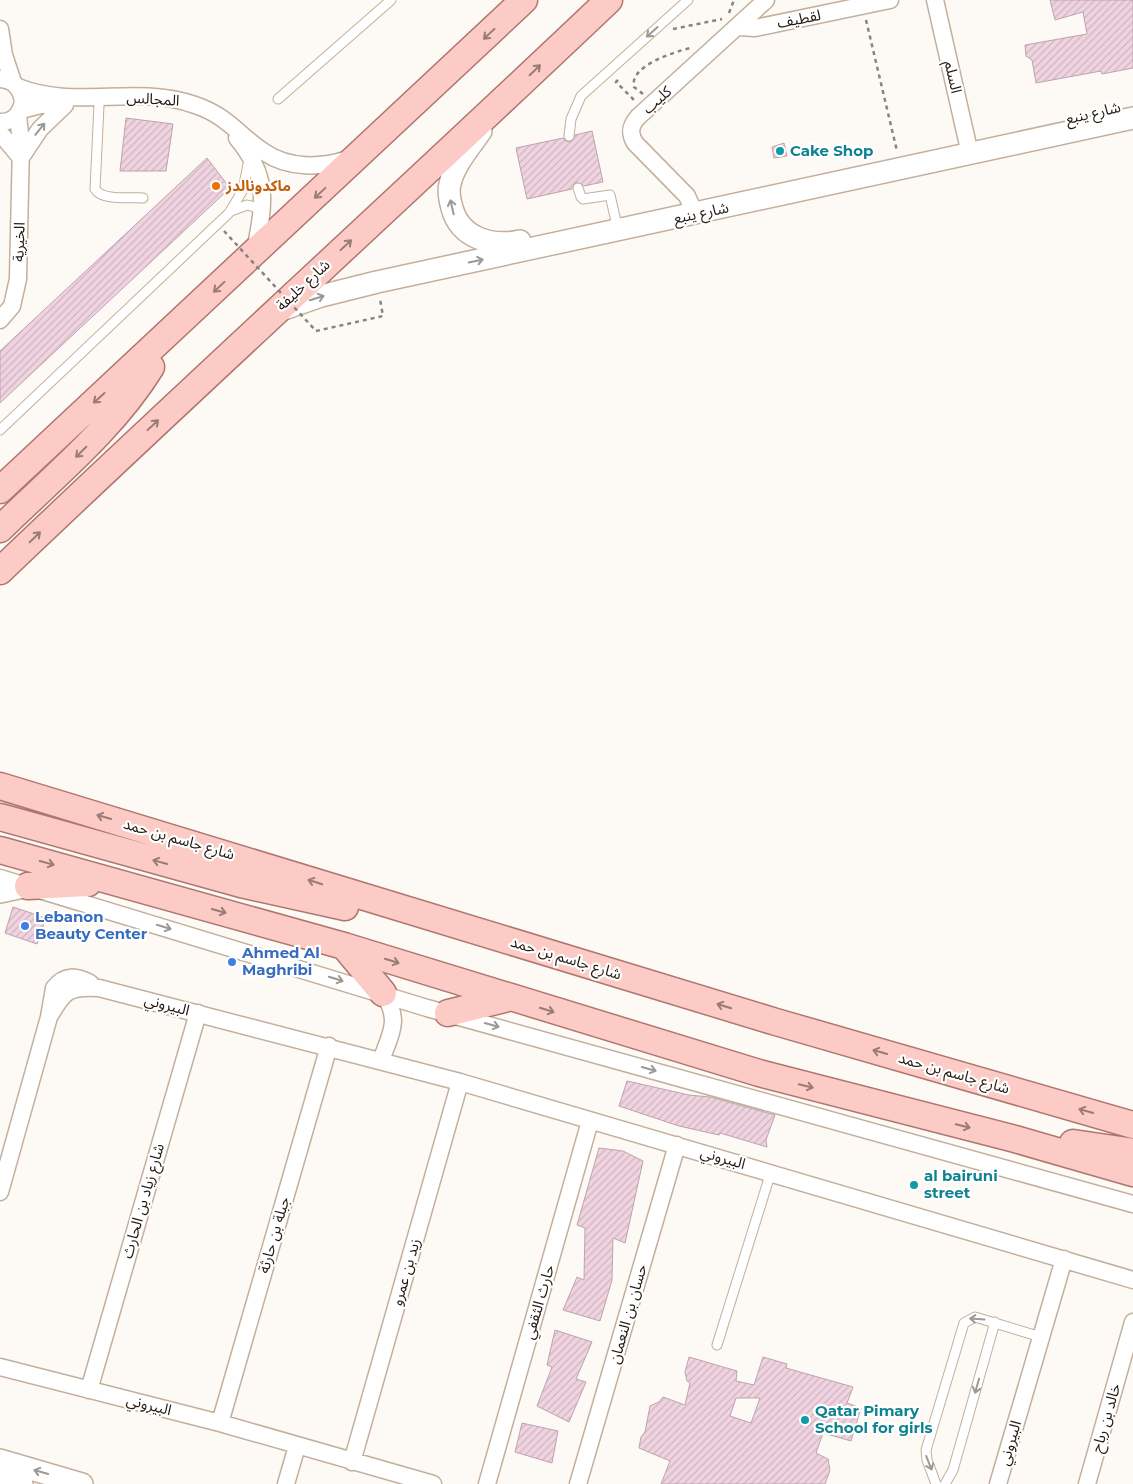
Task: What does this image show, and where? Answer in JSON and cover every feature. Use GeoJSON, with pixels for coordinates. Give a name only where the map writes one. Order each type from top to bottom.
{"type":"FeatureCollection","features":[{"type":"Feature","properties":{"kind":"main road"},"geometry":{"type":"LineString","coordinates":[[0,490],[360,156],[524,0]]}},
{"type":"Feature","properties":{"kind":"main road","name":"شارع خليفة"},"geometry":{"type":"LineString","coordinates":[[0,571],[271,314],[500,104],[609,0]]}},
{"type":"Feature","properties":{"kind":"main road"},"geometry":{"type":"LineString","coordinates":[[0,529],[95,437],[148,372],[174,329]]}},
{"type":"Feature","properties":{"kind":"main road"},"geometry":{"type":"LineString","coordinates":[[0,782],[24,794]]}},
{"type":"Feature","properties":{"kind":"main road","name":"شارع جاسم بن حمد"},"geometry":{"type":"LineString","coordinates":[[0,786],[249,860],[767,1019],[1133,1125]]}},
{"type":"Feature","properties":{"kind":"main road"},"geometry":{"type":"LineString","coordinates":[[0,817],[278,894],[495,937]]}},
{"type":"Feature","properties":{"kind":"main road"},"geometry":{"type":"LineString","coordinates":[[0,850],[344,946],[508,998],[759,1073],[1015,1139],[1133,1173]]}},
{"type":"Feature","properties":{"kind":"main road"},"geometry":{"type":"LineString","coordinates":[[28,886],[75,882],[138,888]]}},
{"type":"Feature","properties":{"kind":"main road"},"geometry":{"type":"LineString","coordinates":[[344,946],[384,993]]}},
{"type":"Feature","properties":{"kind":"main road"},"geometry":{"type":"LineString","coordinates":[[438,1010],[508,998]]}},
{"type":"Feature","properties":{"kind":"main road"},"geometry":{"type":"LineString","coordinates":[[1015,1139],[1089,1144],[1133,1152]]}},
{"type":"Feature","properties":{"kind":"street","name":"كليب"},"geometry":{"type":"LineString","coordinates":[[693,209],[631,136],[633,123],[736,20],[766,0]]}},
{"type":"Feature","properties":{"kind":"street","name":"لقطيف"},"geometry":{"type":"LineString","coordinates":[[736,20],[755,28],[890,0]]}},
{"type":"Feature","properties":{"kind":"street","name":"السلم"},"geometry":{"type":"LineString","coordinates":[[935,0],[969,148]]}},
{"type":"Feature","properties":{"kind":"street"},"geometry":{"type":"LineString","coordinates":[[0,38],[10,83]]}},
{"type":"Feature","properties":{"kind":"street","name":"المجالس"},"geometry":{"type":"LineString","coordinates":[[10,83],[32,93],[50,96],[153,97],[183,101],[212,111],[225,119],[263,152],[285,162],[315,166],[332,165],[360,156]]}},
{"type":"Feature","properties":{"kind":"street","name":"الخيرية"},"geometry":{"type":"LineString","coordinates":[[0,320],[12,306],[16,294],[21,158],[19,112],[23,102],[10,83]]}},
{"type":"Feature","properties":{"kind":"street","name":"شارع ينبع"},"geometry":{"type":"LineString","coordinates":[[500,104],[458,166],[449,185],[450,203],[455,219],[466,232],[480,240],[495,243],[560,238]]}},
{"type":"Feature","properties":{"kind":"street","name":"شارع ينبع"},"geometry":{"type":"LineString","coordinates":[[770,192],[898,158],[969,148],[1133,104]]}},
{"type":"Feature","properties":{"kind":"street","name":"المجالس"},"geometry":{"type":"LineString","coordinates":[[0,122],[12,120],[19,112],[41,105],[99,105],[166,106],[193,113],[221,125],[237,138],[250,155],[260,179],[263,209],[254,254]]}},
{"type":"Feature","properties":{"kind":"street"},"geometry":{"type":"LineString","coordinates":[[0,134],[21,158],[40,129],[65,105]]}},
{"type":"Feature","properties":{"kind":"street","name":"شارع ينبع"},"geometry":{"type":"LineString","coordinates":[[271,314],[343,290],[560,238],[969,148],[1133,118]]}},
{"type":"Feature","properties":{"kind":"street"},"geometry":{"type":"LineString","coordinates":[[0,878],[438,1010],[1133,1204]]}},
{"type":"Feature","properties":{"kind":"street"},"geometry":{"type":"LineString","coordinates":[[0,892],[28,886]]}},
{"type":"Feature","properties":{"kind":"street","name":"البيروني"},"geometry":{"type":"LineString","coordinates":[[0,1192],[48,1017],[60,998],[70,989],[84,987],[99,988],[329,1046],[460,1082],[1133,1280]]}},
{"type":"Feature","properties":{"kind":"street"},"geometry":{"type":"LineString","coordinates":[[381,1060],[393,1028],[394,1015],[384,993]]}},
{"type":"Feature","properties":{"kind":"street"},"geometry":{"type":"LineString","coordinates":[[393,1028],[410,1013],[438,1010]]}},
{"type":"Feature","properties":{"kind":"street","name":"شارع زياد بن الحارث"},"geometry":{"type":"LineString","coordinates":[[89,1390],[198,1013]]}},
{"type":"Feature","properties":{"kind":"street","name":"جبلة بن حارثة"},"geometry":{"type":"LineString","coordinates":[[220,1423],[329,1046]]}},
{"type":"Feature","properties":{"kind":"street","name":"زيد بن عمرو"},"geometry":{"type":"LineString","coordinates":[[352,1462],[460,1082]]}},
{"type":"Feature","properties":{"kind":"street","name":"حارث الثقفي"},"geometry":{"type":"LineString","coordinates":[[487,1484],[590,1121]]}},
{"type":"Feature","properties":{"kind":"street","name":"حسان بن النعمان"},"geometry":{"type":"LineString","coordinates":[[578,1484],[677,1145]]}},
{"type":"Feature","properties":{"kind":"street","name":"البيروني"},"geometry":{"type":"LineString","coordinates":[[998,1484],[1064,1259]]}},
{"type":"Feature","properties":{"kind":"street","name":"خالد بن رباح"},"geometry":{"type":"LineString","coordinates":[[1087,1484],[1133,1322]]}},
{"type":"Feature","properties":{"kind":"street","name":"البيروني"},"geometry":{"type":"LineString","coordinates":[[0,1367],[220,1423],[433,1484]]}},
{"type":"Feature","properties":{"kind":"street"},"geometry":{"type":"LineString","coordinates":[[286,1484],[297,1446]]}},
{"type":"Feature","properties":{"kind":"street"},"geometry":{"type":"LineString","coordinates":[[0,1460],[82,1484]]}},
{"type":"Feature","properties":{"kind":"street"},"geometry":{"type":"LineString","coordinates":[[0,1478],[22,1484]]}},
{"type":"Feature","properties":{"kind":"lane"},"geometry":{"type":"LineString","coordinates":[[278,99],[391,0]]}},
{"type":"Feature","properties":{"kind":"lane"},"geometry":{"type":"LineString","coordinates":[[569,136],[571,119],[581,96],[688,0]]}},
{"type":"Feature","properties":{"kind":"lane"},"geometry":{"type":"LineString","coordinates":[[99,105],[95,189],[100,195],[105,196],[143,198]]}},
{"type":"Feature","properties":{"kind":"lane"},"geometry":{"type":"LineString","coordinates":[[0,430],[228,212],[243,190],[250,155]]}},
{"type":"Feature","properties":{"kind":"lane"},"geometry":{"type":"LineString","coordinates":[[578,188],[583,199],[610,195],[617,226]]}},
{"type":"Feature","properties":{"kind":"lane"},"geometry":{"type":"LineString","coordinates":[[228,212],[247,205],[263,209]]}},
{"type":"Feature","properties":{"kind":"lane"},"geometry":{"type":"LineString","coordinates":[[718,1344],[771,1172]]}},
{"type":"Feature","properties":{"kind":"lane"},"geometry":{"type":"LineString","coordinates":[[936,1484],[927,1460],[926,1450],[964,1322],[975,1317],[1041,1337]]}},
{"type":"Feature","properties":{"kind":"lane"},"geometry":{"type":"LineString","coordinates":[[945,1484],[953,1470],[996,1322]]}},
{"type":"Feature","properties":{"kind":"path"},"geometry":{"type":"LineString","coordinates":[[863,6],[898,158]]}},
{"type":"Feature","properties":{"kind":"path"},"geometry":{"type":"LineString","coordinates":[[650,34],[728,18],[736,20]]}},
{"type":"Feature","properties":{"kind":"path"},"geometry":{"type":"LineString","coordinates":[[672,29],[678,23]]}},
{"type":"Feature","properties":{"kind":"path"},"geometry":{"type":"LineString","coordinates":[[648,94],[637,91],[634,87],[632,81],[637,72],[674,53],[696,47],[690,54]]}},
{"type":"Feature","properties":{"kind":"path"},"geometry":{"type":"LineString","coordinates":[[623,75],[616,82],[645,111]]}},
{"type":"Feature","properties":{"kind":"path"},"geometry":{"type":"LineString","coordinates":[[224,231],[316,331],[383,316]]}},
{"type":"Feature","properties":{"kind":"building"},"geometry":{"type":"Polygon","coordinates":[[[1050,0],[1133,0],[1133,68],[1102,74],[1101,71],[1036,83],[1032,60],[1026,56],[1025,45],[1087,34],[1083,12],[1055,20],[1050,0]]]}},
{"type":"Feature","properties":{"kind":"building"},"geometry":{"type":"Polygon","coordinates":[[[126,118],[173,124],[166,171],[120,171],[126,118]]]}},
{"type":"Feature","properties":{"kind":"building"},"geometry":{"type":"Polygon","coordinates":[[[592,131],[603,182],[584,186],[576,182],[572,189],[527,199],[516,148],[563,138],[571,142],[575,135],[592,131]]]}},
{"type":"Feature","properties":{"kind":"building","name":"Cake Shop"},"geometry":{"type":"Polygon","coordinates":[[[784,143],[787,156],[774,158],[772,147],[784,143]]]}},
{"type":"Feature","properties":{"kind":"building"},"geometry":{"type":"Polygon","coordinates":[[[207,158],[230,188],[0,403],[0,351],[207,158]]]}},
{"type":"Feature","properties":{"kind":"building","name":"Lebanon Beauty Center"},"geometry":{"type":"Polygon","coordinates":[[[13,907],[46,918],[37,944],[5,933],[13,907]]]}},
{"type":"Feature","properties":{"kind":"building"},"geometry":{"type":"Polygon","coordinates":[[[627,1081],[689,1095],[710,1097],[775,1115],[766,1140],[767,1147],[720,1133],[719,1135],[679,1126],[619,1106],[627,1081]]]}},
{"type":"Feature","properties":{"kind":"building"},"geometry":{"type":"Polygon","coordinates":[[[599,1148],[623,1151],[643,1161],[625,1243],[613,1238],[612,1280],[600,1321],[563,1310],[577,1277],[584,1280],[585,1228],[577,1225],[599,1148]]]}},
{"type":"Feature","properties":{"kind":"building"},"geometry":{"type":"Polygon","coordinates":[[[555,1330],[592,1342],[576,1379],[586,1382],[569,1422],[537,1406],[552,1367],[547,1365],[555,1330]]]}},
{"type":"Feature","properties":{"kind":"building","name":"Qatar Pimary School for girls"},"geometry":{"type":"Polygon","coordinates":[[[689,1357],[737,1371],[736,1381],[754,1385],[763,1357],[787,1364],[786,1368],[853,1387],[847,1403],[861,1408],[851,1441],[823,1433],[816,1453],[828,1459],[830,1470],[825,1484],[661,1484],[670,1461],[639,1448],[641,1437],[645,1432],[650,1406],[659,1402],[663,1397],[685,1405],[690,1383],[687,1381],[685,1372],[689,1357]],[[736,1398],[730,1416],[751,1423],[760,1398],[736,1398]]]}},
{"type":"Feature","properties":{"kind":"building"},"geometry":{"type":"Polygon","coordinates":[[[522,1423],[558,1431],[552,1463],[515,1452],[522,1423]]]}},
{"type":"Feature","properties":{"kind":"place","name":"Cake Shop"},"geometry":{"type":"Point","coordinates":[780,151]}},
{"type":"Feature","properties":{"kind":"place","name":"ماكدونالدز"},"geometry":{"type":"Point","coordinates":[216,186]}},
{"type":"Feature","properties":{"kind":"place","name":"Lebanon Beauty Center"},"geometry":{"type":"Point","coordinates":[25,926]}},
{"type":"Feature","properties":{"kind":"place","name":"Ahmed Al Maghribi"},"geometry":{"type":"Point","coordinates":[232,962]}},
{"type":"Feature","properties":{"kind":"place","name":"al bairuni street"},"geometry":{"type":"Point","coordinates":[914,1185]}},
{"type":"Feature","properties":{"kind":"place","name":"Qatar Pimary School for girls"},"geometry":{"type":"Point","coordinates":[805,1420]}}]}
